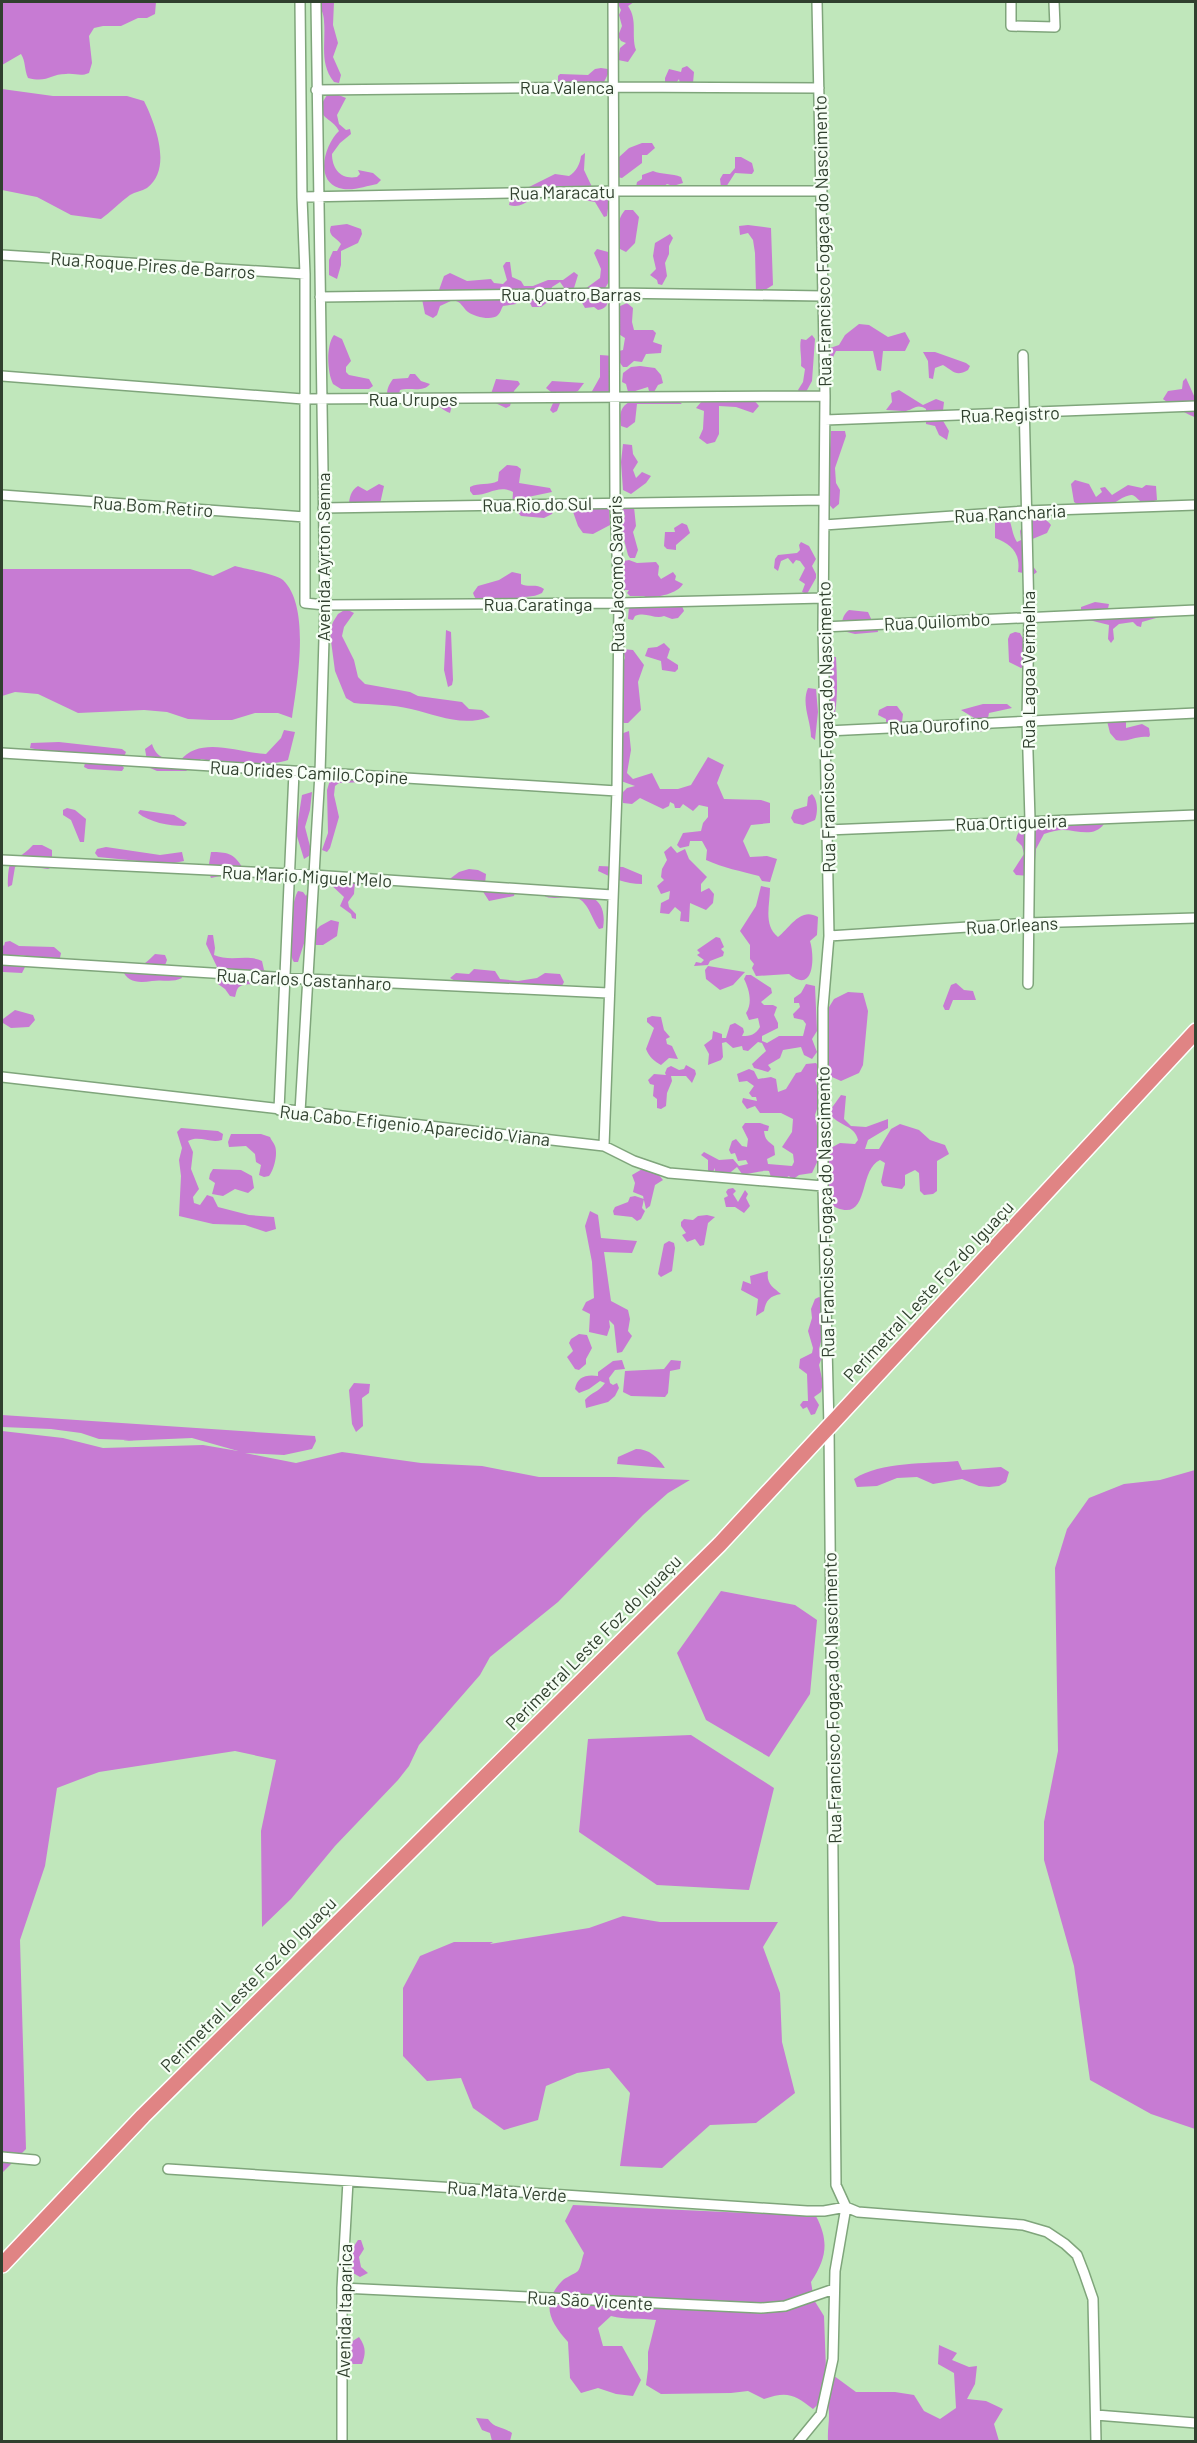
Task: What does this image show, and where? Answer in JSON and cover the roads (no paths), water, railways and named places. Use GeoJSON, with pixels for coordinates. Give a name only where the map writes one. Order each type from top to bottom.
{"type":"FeatureCollection","features":[{"type":"Feature","properties":{"kind":"highway","name":"Perimetral Leste Foz do Iguaçu"},"geometry":{"type":"LineString","coordinates":[[2,2265],[143,2116],[720,1544],[1196,1031]]}},
{"type":"Feature","properties":{"kind":"street","name":"Avenida Ayrton Senna"},"geometry":{"type":"LineString","coordinates":[[300,2],[300,109],[305,274],[303,399],[305,603]]}},
{"type":"Feature","properties":{"kind":"street","name":"Avenida Ayrton Senna"},"geometry":{"type":"LineString","coordinates":[[300,1112],[320,773],[325,605],[316,2]]}},
{"type":"Feature","properties":{"kind":"street","name":"Rua Jacomo Savaris"},"geometry":{"type":"LineString","coordinates":[[604,1146],[616,791],[619,603],[615,502],[613,2]]}},
{"type":"Feature","properties":{"kind":"street","name":"Rua Francisco Fogaça do Nascimento"},"geometry":{"type":"LineString","coordinates":[[817,2],[825,396],[823,627],[827,731],[829,936],[823,1008],[823,1186],[829,1427],[836,2185],[846,2206]]}},
{"type":"Feature","properties":{"kind":"street"},"geometry":{"type":"LineString","coordinates":[[1011,2],[1011,26],[1054,27],[1054,2]]}},
{"type":"Feature","properties":{"kind":"street","name":"Rua Valenca"},"geometry":{"type":"LineString","coordinates":[[316,90],[612,87],[819,88]]}},
{"type":"Feature","properties":{"kind":"street"},"geometry":{"type":"LineString","coordinates":[[300,109],[316,109]]}},
{"type":"Feature","properties":{"kind":"street","name":"Rua Maracatu"},"geometry":{"type":"LineString","coordinates":[[302,197],[614,191],[822,191]]}},
{"type":"Feature","properties":{"kind":"street","name":"Rua Roque Pires de Barros"},"geometry":{"type":"LineString","coordinates":[[2,255],[305,274]]}},
{"type":"Feature","properties":{"kind":"street","name":"Rua Quatro Barras"},"geometry":{"type":"LineString","coordinates":[[320,297],[614,293],[822,296]]}},
{"type":"Feature","properties":{"kind":"street","name":"Rua Lagoa Vermelha"},"geometry":{"type":"LineString","coordinates":[[1023,355],[1029,616],[1028,984]]}},
{"type":"Feature","properties":{"kind":"street","name":"Rua Urupes"},"geometry":{"type":"LineString","coordinates":[[2,376],[303,399],[825,396]]}},
{"type":"Feature","properties":{"kind":"street","name":"Rua Registro"},"geometry":{"type":"LineString","coordinates":[[825,420],[1196,406]]}},
{"type":"Feature","properties":{"kind":"street","name":"Rua Bom Retiro"},"geometry":{"type":"LineString","coordinates":[[2,495],[305,517]]}},
{"type":"Feature","properties":{"kind":"street","name":"Rua Rio do Sul"},"geometry":{"type":"LineString","coordinates":[[323,508],[823,500]]}},
{"type":"Feature","properties":{"kind":"street","name":"Rua Rancharia"},"geometry":{"type":"LineString","coordinates":[[824,525],[1025,511],[1196,505]]}},
{"type":"Feature","properties":{"kind":"street","name":"Rua Caratinga"},"geometry":{"type":"LineString","coordinates":[[305,603],[325,605],[619,603],[824,598]]}},
{"type":"Feature","properties":{"kind":"street","name":"Rua Quilombo"},"geometry":{"type":"LineString","coordinates":[[823,627],[1196,610]]}},
{"type":"Feature","properties":{"kind":"street","name":"Rua Ourofino"},"geometry":{"type":"LineString","coordinates":[[827,731],[1196,712]]}},
{"type":"Feature","properties":{"kind":"street","name":"Rua Orides Camilo Copine"},"geometry":{"type":"LineString","coordinates":[[2,753],[616,791]]}},
{"type":"Feature","properties":{"kind":"street"},"geometry":{"type":"LineString","coordinates":[[279,1110],[294,772]]}},
{"type":"Feature","properties":{"kind":"street","name":"Rua Ortigueira"},"geometry":{"type":"LineString","coordinates":[[827,830],[1196,815]]}},
{"type":"Feature","properties":{"kind":"street","name":"Rua Mario Miguel Melo"},"geometry":{"type":"LineString","coordinates":[[2,860],[313,875],[612,895]]}},
{"type":"Feature","properties":{"kind":"street","name":"Rua Orleans"},"geometry":{"type":"LineString","coordinates":[[829,936],[1028,923],[1196,918]]}},
{"type":"Feature","properties":{"kind":"street","name":"Rua Carlos Castanharo"},"geometry":{"type":"LineString","coordinates":[[2,960],[307,980],[608,993]]}},
{"type":"Feature","properties":{"kind":"street","name":"Rua Cabo Efigenio Aparecido Viana"},"geometry":{"type":"LineString","coordinates":[[2,1077],[604,1146],[634,1161],[669,1173],[823,1186]]}},
{"type":"Feature","properties":{"kind":"street"},"geometry":{"type":"LineString","coordinates":[[2,2157],[35,2160]]}},
{"type":"Feature","properties":{"kind":"street","name":"Rua Mata Verde"},"geometry":{"type":"LineString","coordinates":[[168,2169],[807,2211],[846,2206]]}},
{"type":"Feature","properties":{"kind":"street","name":"Avenida Itaparica"},"geometry":{"type":"LineString","coordinates":[[342,2442],[342,2288],[348,2181]]}},
{"type":"Feature","properties":{"kind":"street"},"geometry":{"type":"LineString","coordinates":[[798,2442],[821,2414],[833,2359],[834,2289],[838,2243],[846,2206],[858,2212],[1023,2225],[1047,2232],[1077,2255],[1093,2299],[1096,2442]]}},
{"type":"Feature","properties":{"kind":"street","name":"Rua São Vicente"},"geometry":{"type":"LineString","coordinates":[[342,2288],[761,2308],[785,2306],[834,2289]]}},
{"type":"Feature","properties":{"kind":"street"},"geometry":{"type":"LineString","coordinates":[[1096,2415],[1196,2423]]}}]}
